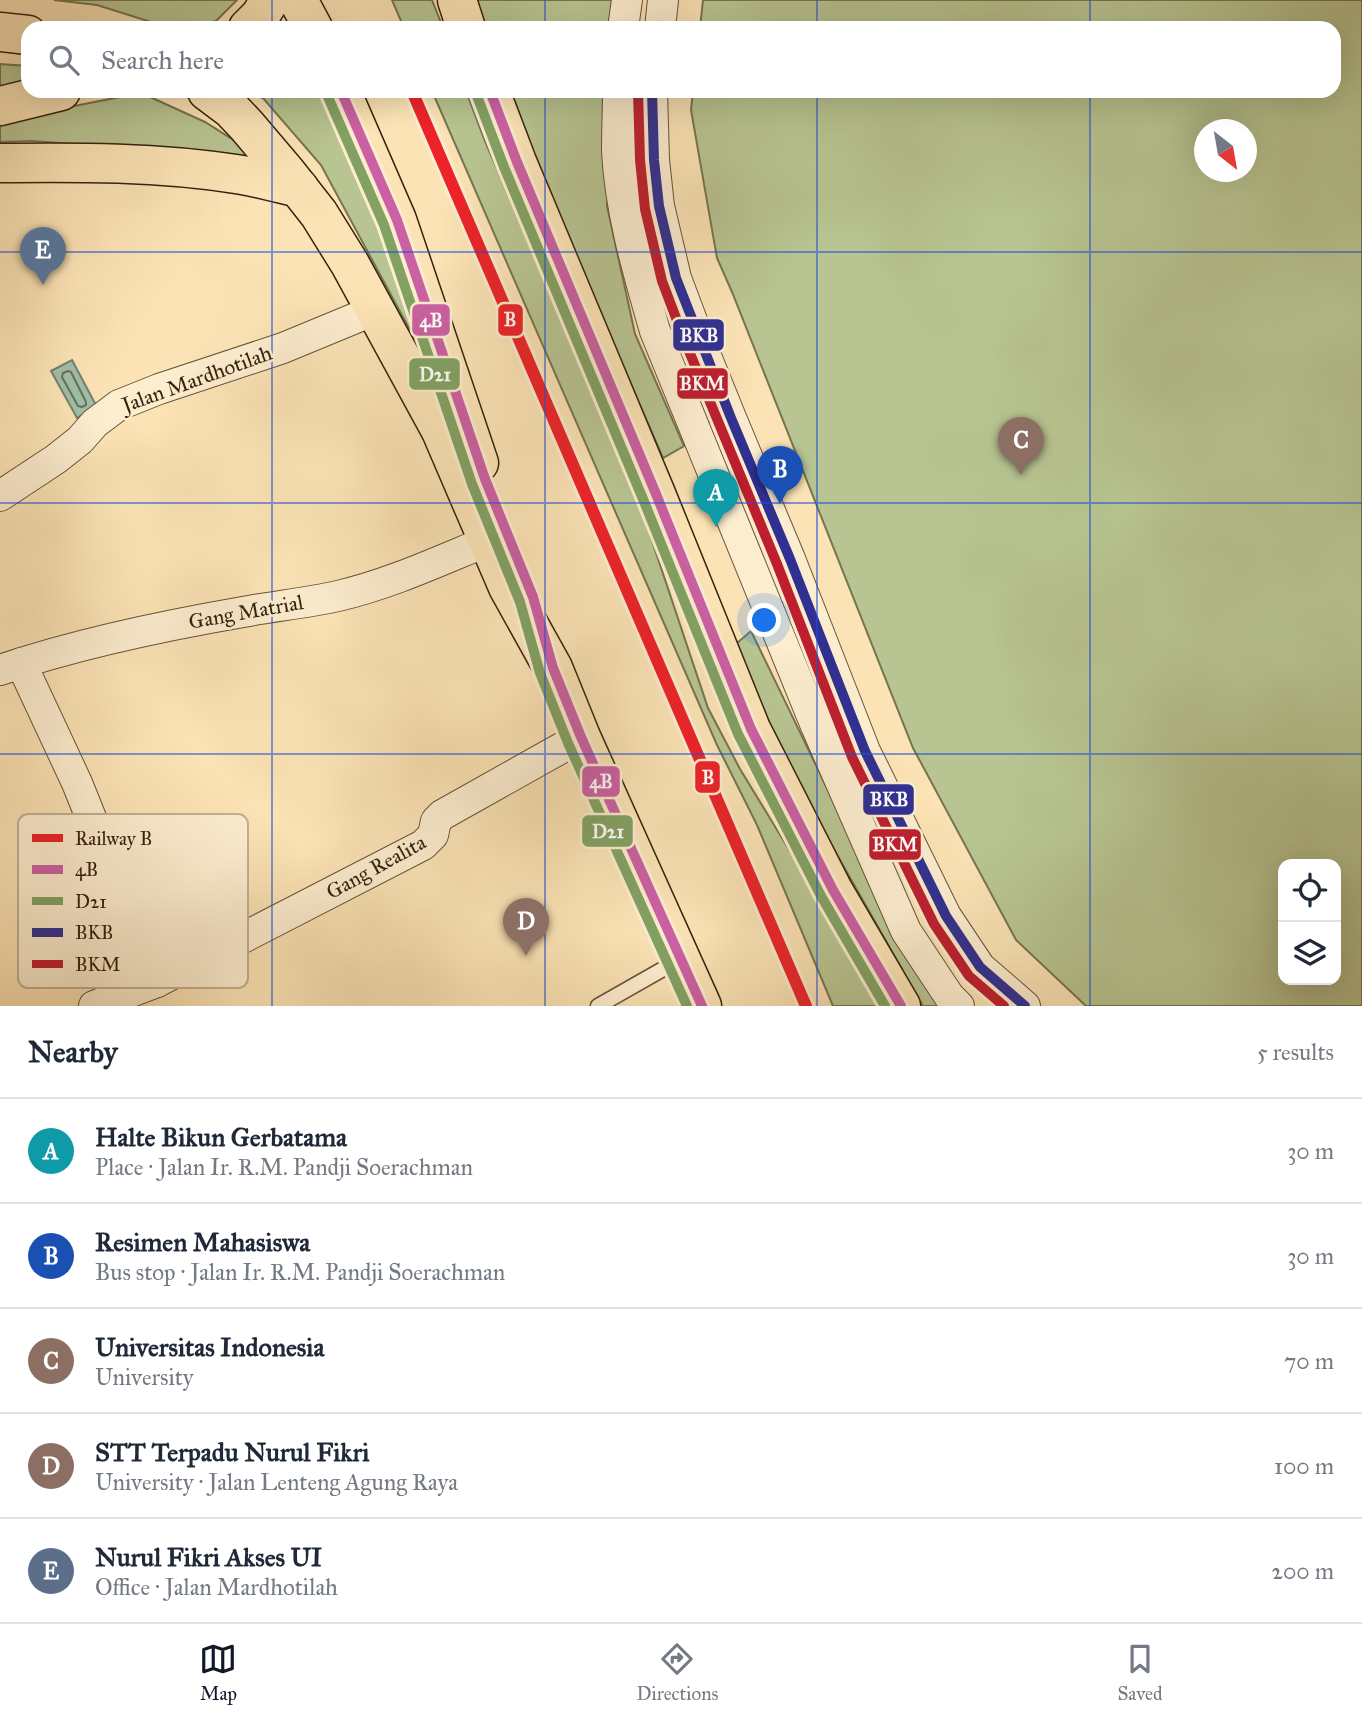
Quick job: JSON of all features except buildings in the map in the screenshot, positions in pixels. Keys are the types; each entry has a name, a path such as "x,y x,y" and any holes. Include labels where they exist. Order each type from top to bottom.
{"main road":[{"path":"255,21 270,0"},
{"path":"298,0 309,21"},
{"path":"457,0 464,21"},
{"path":"0,32 21,35"},
{"path":"0,106 33,98"},
{"path":"216,98 231,109 299,188 351,264 441,432 508,587 553,668"},
{"path":"344,98 397,220 485,479 533,597 553,668 581,737 702,1006"},
{"path":"493,98 751,729 833,890 901,1006"},
{"path":"0,163 94,162 153,165 237,174 299,188"}],"street":[{"path":"624,21 626,0"},
{"path":"661,21 663,0"},
{"path":"618,98 617,152 625,210 655,331 816,726 906,931 949,996 960,1006"},
{"path":"652,98 654,160 659,206 676,278 865,751 946,916 980,967 1025,1006"},
{"name":"Jalan Mardhotilah","path":"0,496 56,459 119,405 159,388 283,348 375,310"},
{"path":"739,538 774,520"},
{"name":"Gang Matrial","path":"11,666 97,642 153,630 244,611 338,596 399,577 488,541"},
{"path":"11,666 77,783 89,814"},
{"name":"Gang Realita","path":"248,935 423,845 433,835 436,821 442,814 581,737"},
{"name":"Gang Realita","path":"94,1006 141,988"}],"lane":[{"path":"598,1006 681,958"}],"shaded area":[{"path":"54,0 237,0 216,21 148,21 97,5"},
{"path":"392,0 432,0 440,21 401,21"},
{"path":"462,0 622,0 619,21 470,21"},
{"path":"703,0 1362,0 1362,1006 1086,1006 1016,940 913,748 717,258 691,110 692,98 1341,98 1341,21 701,21"},
{"path":"0,64 21,66 21,85 0,90"},
{"path":"115,98 152,98 205,122 262,158 32,141 0,142 0,124"},
{"path":"263,98 324,98 344,136 453,410 321,165"},
{"path":"435,98 469,98 635,490 708,708 740,769 816,894 890,1006 833,1006 757,825 717,745"},
{"path":"500,98 614,98 607,206 635,334 684,446 663,458 570,245"},
{"path":"628,98 644,98 718,419 707,423 667,328 634,205"},
{"path":"751,631 886,910 945,1006 923,1006 778,751 737,643"}],"water":[{"path":"72,360 97,407 77,418 51,371"}],"rail line":[{"name":"B","path":"415,98 806,1006"}],"transit line":[{"name":"D21","path":"328,98 384,225 472,484 520,602 540,673 568,743 687,1006"},
{"name":"4B","path":"344,98 397,220 485,479 533,597 553,668 581,737 702,1006"},
{"name":"D21","path":"478,98 738,734 821,896 885,1006"},
{"name":"4B","path":"493,98 751,729 833,890 901,1006"},
{"name":"BKM","path":"638,98 645,209 662,281 852,757 934,924 969,976 1004,1006"},
{"name":"BKB","path":"652,98 654,160 659,206 676,278 865,751 946,916 980,967 1025,1006"}],"place":[{"name":"Nurul Fikri Akses UI","path":"43,285"},
{"name":"Universitas Indonesia","path":"1021,475"},
{"name":"Resimen Mahasiswa","path":"780,504"},
{"name":"Halte Bikun Gerbatama","path":"716,527"},
{"name":"STT Terpadu Nurul Fikri","path":"526,956"}]}
